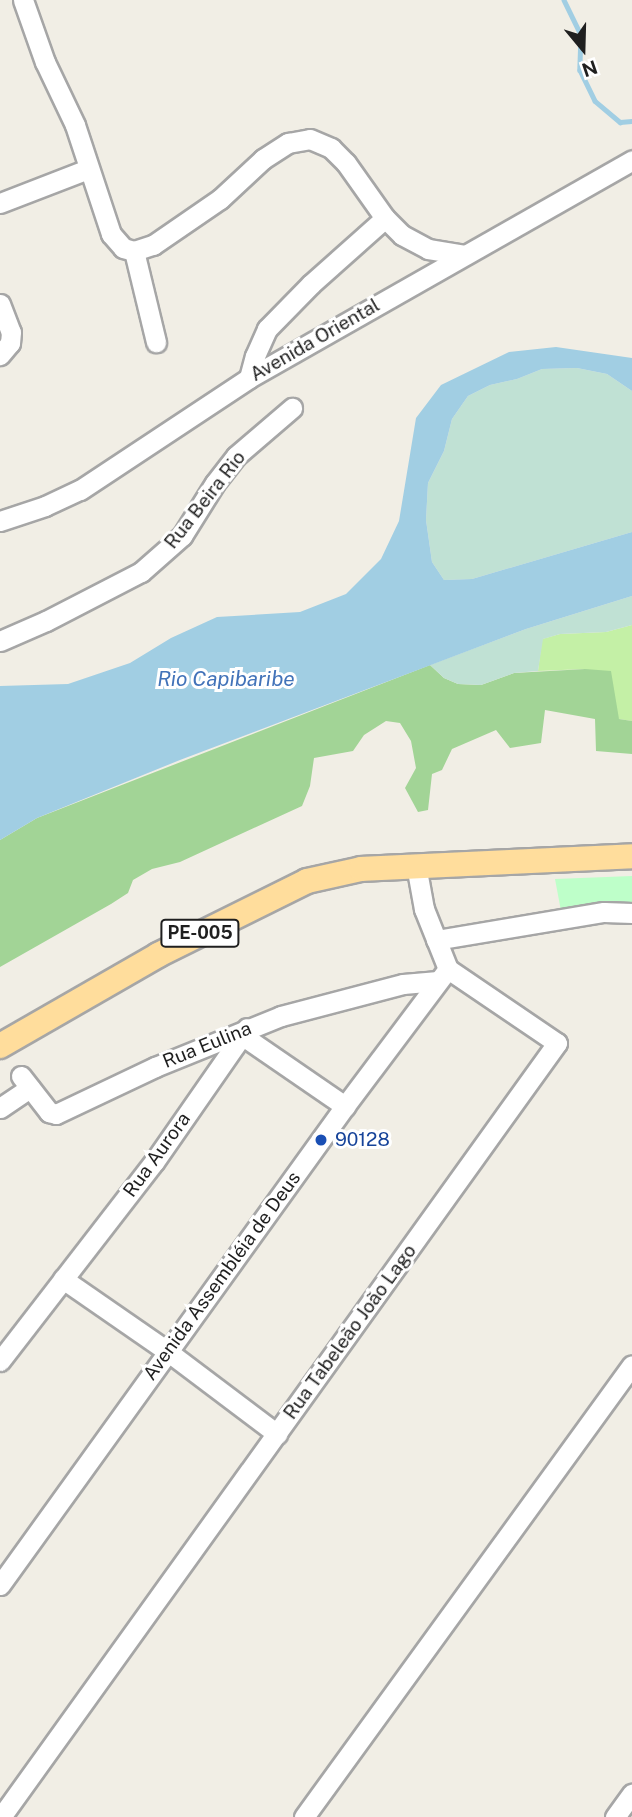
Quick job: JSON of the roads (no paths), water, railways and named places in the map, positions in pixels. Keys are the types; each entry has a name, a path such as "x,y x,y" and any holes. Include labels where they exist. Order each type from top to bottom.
{"main road":[{"name":"PE-005","path":"0,1046 158,955 307,881 343,871 416,865 632,856"}],"street":[{"path":"23,0 46,62 75,125 111,234 123,248 145,250 220,200 262,159 298,140 310,139 331,148 361,182 385,218 415,244 445,253 465,255"},
{"name":"Avenida Oriental","path":"0,521 45,506 80,490 249,378 632,160"},
{"path":"0,203 88,169"},
{"path":"249,378 267,329 311,284 385,218"},
{"path":"134,251 156,342"},
{"path":"0,304 11,332 10,343 0,355"},
{"name":"Rua Beira Rio","path":"0,640 46,621 141,572 182,536 215,483 236,456 292,408"},
{"path":"416,865 422,903 436,940 443,975"},
{"path":"436,940 604,912 632,913"},
{"name":"Rua Eulina","path":"0,1108 26,1082 49,1112 56,1114 155,1067 281,1016 443,975"},
{"name":"Avenida Assembléia de Deus","path":"0,1585 167,1351 443,975"},
{"name":"Rua Tabeleão João Lago","path":"1,1816 557,1043 443,975"},
{"path":"245,1032 345,1106"},
{"name":"Rua Aurora","path":"0,1361 153,1162 245,1032"},
{"path":"64,1279 167,1351 277,1434"},
{"path":"304,1817 632,1365"},
{"path":"615,1817 632,1794"}],"water":[{"name":"Rio Capibaribe","path":"556,347 632,358 632,391 607,374 577,368 542,369 517,379 490,385 468,396 452,419 444,451 428,483 426,520 432,562 444,580 472,579 632,532 632,596 526,629 180,760 37,818 0,840 0,686 68,684 130,663 171,638 217,617 300,612 346,594 381,559 399,521 416,418 441,385 509,352"}],"waterway":[{"path":"564,0 581,35 580,70 595,101 620,122 632,121"}],"place":[{"name":"90128","path":"321,1140"}]}
